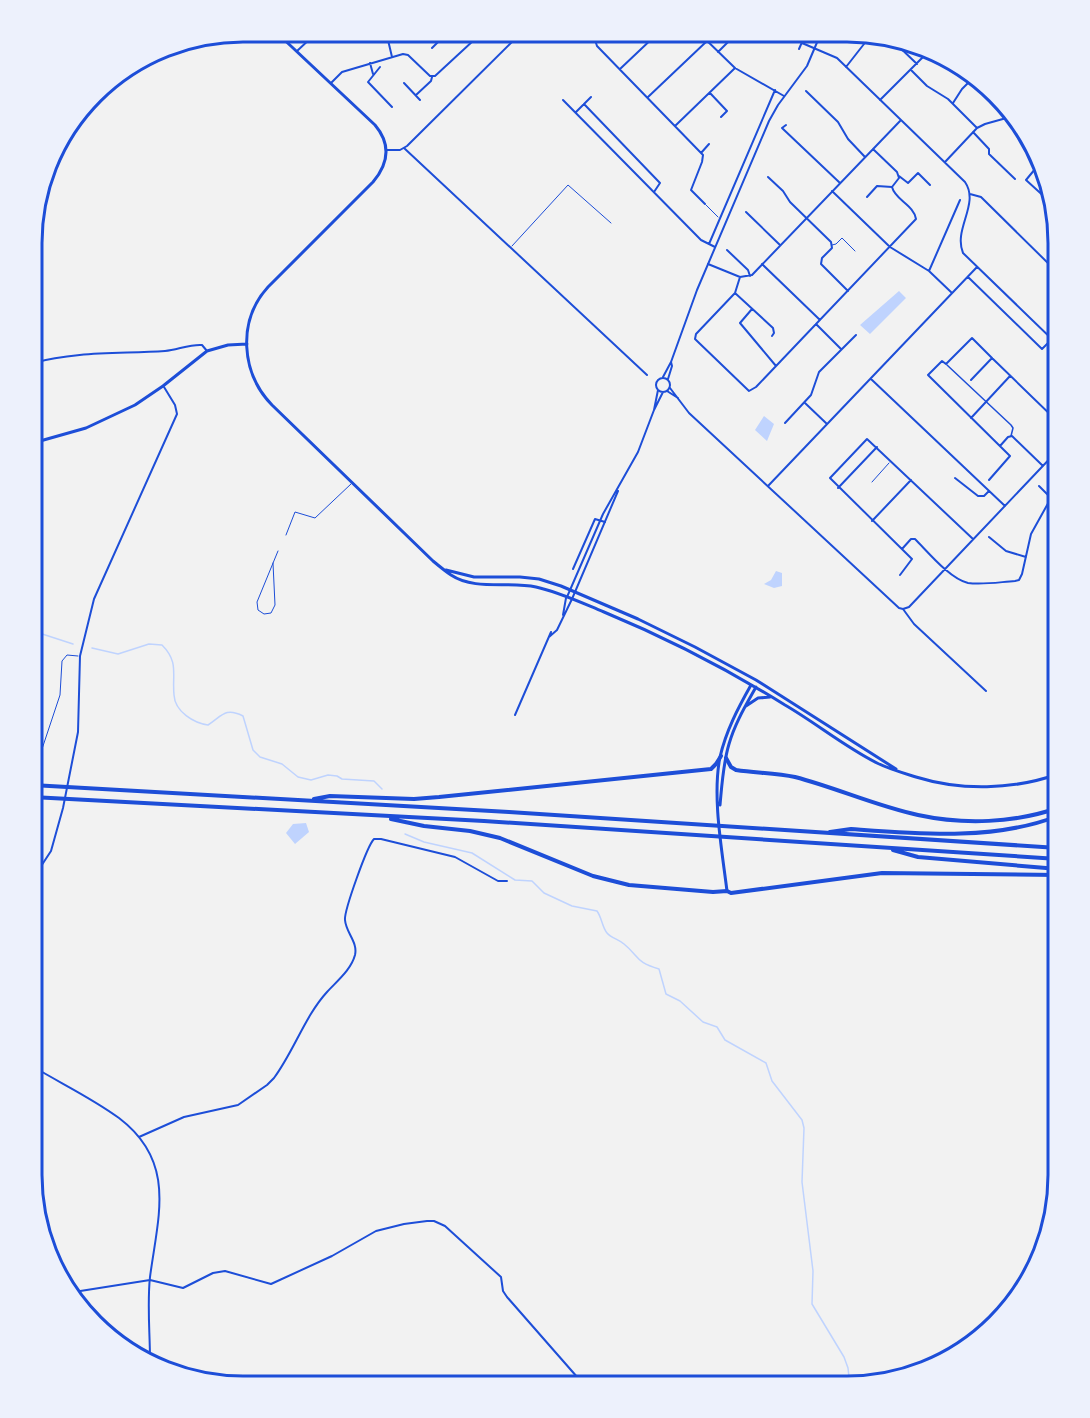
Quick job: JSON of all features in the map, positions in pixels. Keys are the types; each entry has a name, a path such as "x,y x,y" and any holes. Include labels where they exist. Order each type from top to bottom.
{"highway":[{"path":"308,800 330,796 414,799 651,776 711,769 723,757 731,767 738,771 792,777 888,807 938,818 987,821 1048,811"},
{"path":"42,786 308,800 1048,847"},
{"path":"42,798 484,821 1048,858"},
{"path":"377,816 501,838 593,876 629,885 740,893 818,880 882,873 1048,875"},
{"path":"819,833 851,830 986,832 1026,826 1048,819"},
{"path":"884,848 918,857 1048,868"}],"main road":[{"path":"287,42 380,130 387,150 385,163 373,182 260,297 249,321 247,354 262,395 352,483 450,575 472,583 528,586 572,599 683,648 751,684 875,762 936,782 982,787 1016,784 1048,776"},
{"path":"42,441 96,424 135,405 207,351 228,345 247,344"},
{"path":"444,569 474,577 539,579 576,592 665,632 756,680 898,770"},
{"path":"727,891 717,784 729,727 751,684 756,680"},
{"path":"723,757 756,687 756,680"},
{"path":"745,707 761,697 775,699"}],"street":[{"path":"297,51 307,42"},
{"path":"388,42 392,57"},
{"path":"432,48 438,42"},
{"path":"416,95 431,81 432,77 438,75 472,42"},
{"path":"387,150 404,148 512,42"},
{"path":"596,42 701,153 703,157 691,190 705,204"},
{"path":"620,69 648,42"},
{"path":"648,98 706,42"},
{"path":"708,42 735,68 784,96"},
{"path":"718,52 729,42"},
{"path":"654,410 658,390 657,382 663,377 671,362 708,264 769,121 784,96 802,74 817,42"},
{"path":"799,49 802,43 837,58 965,182 970,194 960,243 963,253 1048,335"},
{"path":"846,67 863,43"},
{"path":"903,50 917,64"},
{"path":"331,83 342,72 406,54 432,77"},
{"path":"880,100 923,57"},
{"path":"370,63 373,74"},
{"path":"380,67 368,80 369,84 392,107"},
{"path":"675,126 735,68"},
{"path":"911,70 927,86 953,103 977,128"},
{"path":"404,83 420,100"},
{"path":"953,103 967,83"},
{"path":"708,244 775,90"},
{"path":"806,91 838,122 848,139 865,157"},
{"path":"710,93 727,111 721,117"},
{"path":"576,112 591,97"},
{"path":"563,100 701,240 715,247"},
{"path":"584,104 660,183 654,192"},
{"path":"945,162 977,128 1004,119"},
{"path":"708,264 740,277 750,276 901,120"},
{"path":"786,125 782,128 840,183"},
{"path":"782,136 786,132"},
{"path":"973,132 989,149 989,154 1015,179"},
{"path":"701,153 710,144"},
{"path":"404,148 647,375"},
{"path":"873,148 898,176 908,183 918,173 930,184"},
{"path":"1034,170 1026,180 1042,194"},
{"path":"740,277 735,293 696,334 694,339 749,390 756,387 914,221 916,216 893,193 892,187 898,176"},
{"path":"768,177 832,245 822,258 821,264 848,291"},
{"path":"867,197 877,186 892,187"},
{"path":"832,191 890,247 929,271 952,293"},
{"path":"970,194 981,197 1048,262"},
{"path":"929,271 960,200"},
{"path":"746,214 780,245"},
{"path":"727,250 750,276"},
{"path":"1034,256 1038,252"},
{"path":"762,264 820,320"},
{"path":"767,486 977,267"},
{"path":"968,277 1042,349 1048,343"},
{"path":"735,293 773,328 772,336"},
{"path":"752,309 740,323 776,366"},
{"path":"816,324 842,349"},
{"path":"785,423 811,395 819,372 856,334"},
{"path":"946,364 972,338 1048,412"},
{"path":"42,361 72,356 176,350 196,344 202,345 207,351"},
{"path":"971,380 992,358"},
{"path":"989,480 1010,456 928,375 942,361 1012,427 1011,436 1000,446"},
{"path":"671,362 668,379 670,388 675,392 684,408 899,608 903,609 914,624 986,692"},
{"path":"971,418 1010,376"},
{"path":"663,377 668,379"},
{"path":"871,379 1005,506"},
{"path":"42,865 51,851 71,773 79,720 80,656 94,599 176,418 175,405 163,386"},
{"path":"658,390 663,392 670,388"},
{"path":"667,391 678,398"},
{"path":"563,615 567,597 600,521 638,452 663,392"},
{"path":"804,403 827,424"},
{"path":"1011,436 1043,466"},
{"path":"900,575 912,559 830,481 830,476 867,439 892,460 973,539"},
{"path":"838,488 877,447"},
{"path":"903,609 909,607 1048,461"},
{"path":"956,478 978,496 984,496 989,491"},
{"path":"872,521 911,480"},
{"path":"1039,486 1048,495"},
{"path":"547,639 557,630 576,592 619,489"},
{"path":"902,549 911,539 915,539 959,580 969,583 1019,580 1031,534 1048,503"},
{"path":"573,569 595,519 605,522"},
{"path":"989,537 1006,551 1026,557"},
{"path":"583,559 589,561"},
{"path":"515,715 551,632"},
{"path":"139,1137 184,1117 232,1107 245,1101 274,1078 321,999 353,960 355,945 345,922 345,912 364,855 372,840 381,839 455,857 498,881 507,881"},
{"path":"42,1072 118,1117 139,1137 156,1169 160,1192 159,1222 150,1280 150,1353"},
{"path":"79,1291 150,1280 183,1288 225,1271 271,1284 332,1256 376,1231 404,1224 434,1221 450,1231 501,1277 503,1291 507,1297 576,1376"}],"lane":[{"path":"510,247 568,185 611,223"},
{"path":"705,204 720,218"},
{"path":"832,245 842,238 855,251"},
{"path":"872,482 892,460"},
{"path":"286,535 295,512 315,518 352,483"},
{"path":"273,563 275,605 271,613 264,614 258,610 257,602 273,563 278,551"},
{"path":"42,749 60,695 62,660 67,655 80,656"}],"water":[{"path":"899,291 906,298 870,334 860,325"},
{"path":"764,416 774,424 767,441 755,430"},
{"path":"776,571 782,573 782,586 774,588 764,584 771,580"},
{"path":"306,823 309,832 295,844 286,833 293,824"}],"waterway":[{"path":"42,634 73,644"},
{"path":"92,648 118,654 149,644 162,645 173,663 175,701 186,716 208,725 224,714 237,713 243,716 253,750 260,757 282,764 298,777 311,780 328,775 342,779 374,781 382,789"},
{"path":"405,834 424,842 472,853 515,880 532,881 544,893 572,906 597,911 609,935 624,944 642,961 659,969 666,994 680,1001 703,1022 717,1027 725,1040 766,1063 772,1081 802,1120 804,1128 802,1182 813,1271 812,1304 844,1357 849,1376"}]}
